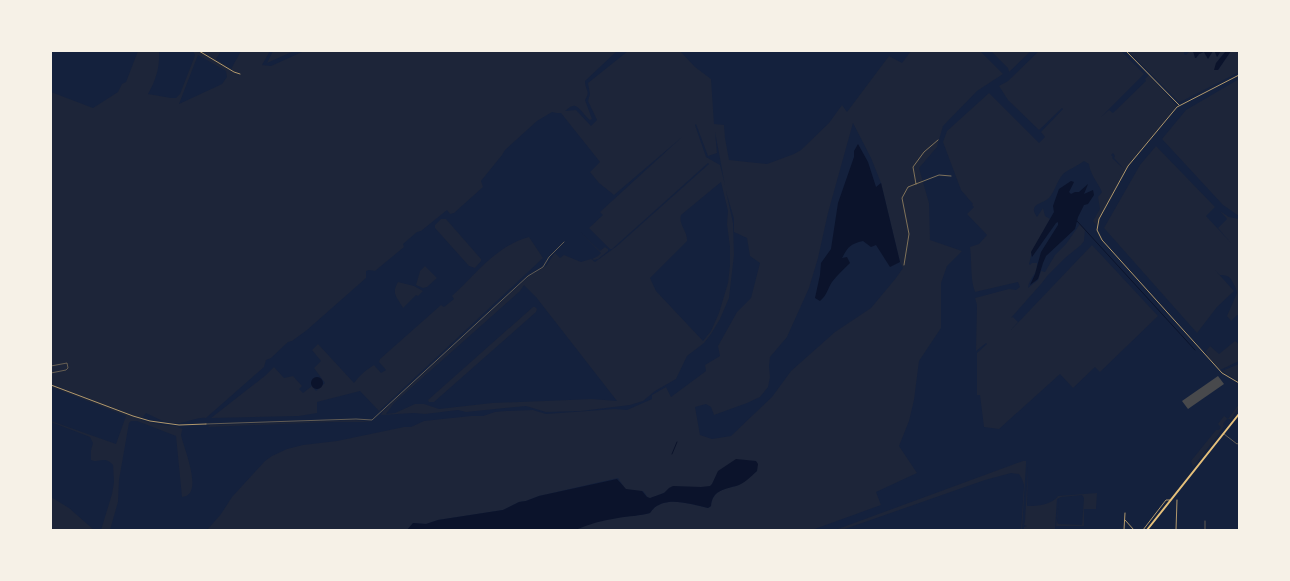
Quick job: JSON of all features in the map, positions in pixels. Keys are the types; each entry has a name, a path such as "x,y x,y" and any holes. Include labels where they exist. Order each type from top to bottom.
{"main road":[{"path":"1147,530 1239,414"}],"street":[{"path":"199,51 240,74"},
{"path":"1126,51 1180,105"},
{"path":"1239,75 1180,105 1128,166 1099,219 1097,230 1104,243 1214,365 1226,377 1239,384"},
{"path":"51,385 150,421 179,425 206,424"},
{"path":"1143,530 1166,500 1170,500"},
{"path":"1176,530 1177,500"},
{"path":"1124,530 1125,514"},
{"path":"1125,520 1134,530"}],"lane":[{"path":"206,424 356,419 372,420 528,276 543,267 549,257 564,242"},
{"path":"51,366 67,363 68,368 66,370 51,373"},
{"path":"1223,433 1237,444 1239,443"},
{"path":"1205,521 1205,530"}],"path":[{"path":"916,184 913,167 924,152 938,140"},
{"path":"904,265 909,234 902,198 908,187 939,175 951,176"}],"shaded area":[{"path":"138,51 159,51 157,73 148,94 176,98 180,94 194,58 195,55 193,51 221,51 216,59 231,69 241,51 270,51 262,65 271,66 304,51 617,51 585,81 588,94 585,100 592,119 590,120 575,106 565,111 576,110 591,126 597,120 588,101 590,94 588,83 628,51 680,51 695,67 711,79 714,124 724,125 729,160 767,164 801,150 829,123 842,105 847,112 889,56 902,63 911,51 980,51 1003,74 977,91 943,126 937,147 919,168 929,203 930,240 962,251 947,266 941,283 941,328 919,361 914,400 909,421 899,446 917,473 876,492 881,505 812,530 574,530 606,519 650,513 655,507 669,502 684,503 708,508 711,506 716,494 739,485 757,471 722,469 709,489 678,487 649,499 643,491 627,492 618,478 539,496 519,502 503,510 438,520 426,524 413,523 407,530 207,530 221,514 232,497 265,461 287,449 303,445 337,441 404,427 411,427 424,421 483,416 495,412 533,410 546,414 615,409 627,410 652,399 652,395 666,387 671,397 706,371 705,365 720,356 718,346 737,312 751,298 760,263 750,256 747,238 734,232 734,219 726,191 733,223 734,255 729,298 720,319 711,334 704,343 687,356 676,379 655,391 643,401 630,405 581,411 546,412 526,406 466,412 458,410 425,414 414,413 381,415 383,411 529,276 546,266 555,253 560,258 564,255 581,262 591,259 595,262 617,246 709,164 708,163 612,249 610,249 589,228 603,215 600,212 682,137 614,195 599,183 590,172 600,162 561,113 552,112 537,121 505,150 481,181 483,187 454,213 450,214 447,210 421,231 417,232 403,244 404,247 375,271 366,271 366,278 307,330 292,341 288,342 271,358 266,360 264,367 206,418 198,418 175,423 155,418 146,413 141,420 162,425 177,426 183,429 181,435 191,470 192,480 192,488 189,494 182,497 176,436 137,421 131,421 129,423 119,480 118,502 110,530 101,530 112,494 114,482 113,465 104,460 91,460 93,443 90,437 51,421 116,444 126,416 51,387 51,92 93,108 118,92 122,84 126,82","holes":["198,55 226,71 227,77 222,84 179,104","853,123 871,158 881,183 900,262 903,268 871,308 835,332 791,371 772,397 731,436 712,439 700,435 695,407 706,404 711,407 714,415 760,397 768,387 770,377 770,357 787,337 809,288 818,258 828,213","696,124 708,156 717,153 715,132 725,185 720,165 706,157 695,125","721,182 728,211 727,224 730,247 728,283 719,313 711,331 703,341 656,291 650,278 687,241 680,218 681,215","524,285 536,297 617,401 592,399 492,403 439,409 424,404 415,404 395,413 386,414 394,403 520,291"]},
{"path":"273,51 294,51 267,63"},
{"path":"991,51 1031,51 1009,72 1008,68"},
{"path":"1039,51 1121,51 1144,74 1101,117 1109,110 1113,113 1146,81 1145,79 1149,75 1177,106 1125,170 1096,225 1093,221 1100,209 1098,197 1102,192 1092,175 1089,164 1084,161 1063,174 1049,198 1035,206 1034,212 1037,217 1043,208 1045,216 1050,219 1032,252 1029,264 1037,263 1037,267 1028,288 1038,280 1041,271 1045,272 1055,255 1066,244 1080,224 1085,230 1084,241 1048,275 1011,318 1013,317 1018,322 1011,330 1092,245 1158,316 1100,372 1095,367 1073,388 1060,374 999,429 984,427 980,395 977,395 977,353 987,344 986,343 976,351 977,305 975,298 1009,289 1016,290 1020,287 1018,282 975,292 973,287 970,247 979,244 987,235 967,214 974,207 972,205 973,204 961,190 943,142 947,131 989,93 1039,143 1045,137 1041,132 1063,109 1062,108 1039,130 1008,100 999,86 1008,81","holes":["1113,153 1115,156 1114,158 1125,170 1112,158 1113,157 1111,155"]},
{"path":"1128,51 1184,51 1184,54 1186,55 1190,51 1193,51 1196,58 1199,54 1204,52 1206,56 1209,56 1213,51 1217,57 1221,51 1226,51 1219,59 1218,70 1231,51 1239,51 1239,72 1179,102"},
{"path":"1193,51 1213,51 1208,59 1204,52 1195,58"},
{"path":"1213,51 1221,51 1217,57"},
{"path":"1226,51 1231,51 1218,70 1214,70 1216,63"},
{"path":"1239,79 1239,216 1223,205 1162,139 1186,110"},
{"path":"858,144 868,162 876,187 881,183 900,262 890,267 876,245 871,247 863,241 855,243 848,249 842,258 847,257 850,263 834,279 826,294 820,301 815,298 821,263 831,249 838,203 854,157 854,151"},
{"path":"1156,146 1215,207 1206,216 1231,243 1218,228 1227,219 1220,211 1229,217 1239,219 1239,316 1237,315 1231,321 1227,316 1237,291 1230,278 1220,275 1215,270 1234,291 1217,307 1197,333 1104,228 1140,165"},
{"path":"1071,181 1074,182 1069,192 1071,194 1079,192 1088,184 1084,194 1093,190 1094,195 1088,204 1084,205 1078,217 1075,229 1046,256 1038,279 1030,285 1035,274 1041,252 1058,225 1058,222 1032,257 1031,252 1054,212 1053,206 1059,189"},
{"path":"441,219 446,219 481,259 475,268 469,266 435,228 435,225"},
{"path":"579,231 600,251 605,247 608,251 598,259 592,259 601,253"},
{"path":"529,237 543,258 379,411 360,391 317,402 317,413 299,416 211,418 274,367 284,378 293,376 302,386 299,389 303,393 312,386 316,391 325,383 314,368 321,361 312,350 318,344 354,383 363,373 374,365 381,373 386,370 379,362 380,359 441,305 444,307 454,299 452,296 496,254 517,241"},
{"path":"425,266 437,278 427,287 423,288 416,285 420,271"},
{"path":"398,282 414,286 423,291 418,296 416,295 403,308 395,293"},
{"path":"533,307 537,309 536,312 434,402 429,402 428,400"},
{"path":"1235,341 1239,344 1239,361 1220,370 1207,355 1206,351 1210,346 1219,354"},
{"path":"1239,364 1239,382 1222,371"},
{"path":"317,377 321,379 323,383 321,387 317,389 313,387 311,383 313,379"},
{"path":"1239,404 1239,407 1231,419 1228,419"},
{"path":"1224,416 1228,419 1223,424 1224,426 1219,434 1193,467 1191,461 1216,430 1219,430 1221,427 1218,424"},
{"path":"355,420 373,422 333,422 208,427 210,425"},
{"path":"736,459 756,461 758,464 757,471 742,484 723,490 716,494 711,506 708,508 685,503 669,502 655,507 650,513 601,521 575,530 407,530 413,523 426,524 438,520 503,510 519,502 539,496 617,479 626,489 642,491 647,497 650,498 664,493 673,486 710,486 718,471"},
{"path":"1026,461 1026,464 1022,530 1024,485 1019,474 1011,473 985,480 842,530 835,530"},
{"path":"1028,467 1027,506 1048,503 1058,496 1097,493 1096,509 1084,509 1084,526 1056,526 1059,499 1058,524 1082,525 1084,498 1082,495 1061,497 1057,499 1055,530 1024,530 1024,527 1027,526 1024,525"},
{"path":"51,497 69,508 94,530 51,530"}],"building":[{"path":"1218,376 1224,384 1188,409 1182,401"}],"waterway":[{"path":"1077,221 1195,350"},
{"path":"672,454 677,442"}]}
